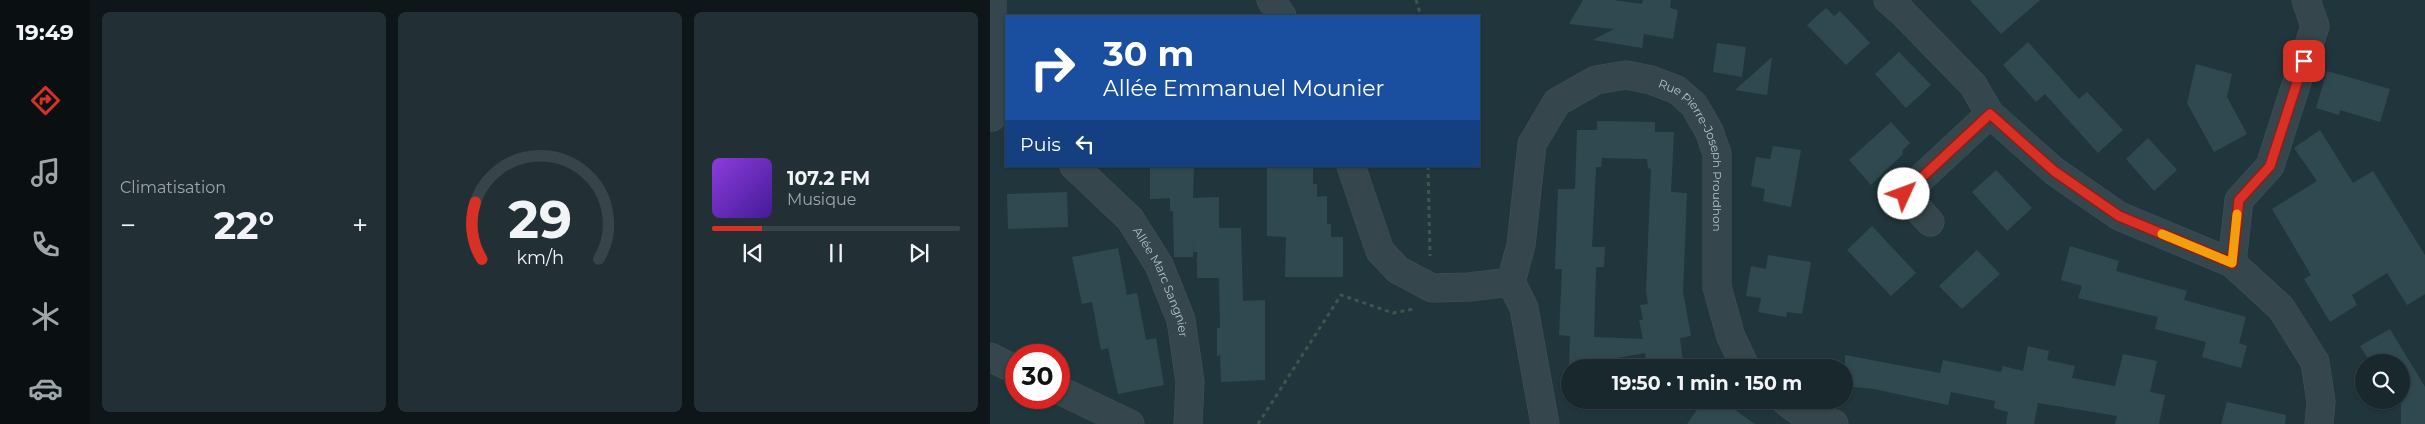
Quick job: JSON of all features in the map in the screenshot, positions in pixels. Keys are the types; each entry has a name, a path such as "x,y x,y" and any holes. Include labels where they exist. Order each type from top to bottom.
{"street":[{"path":"992,0 996,119"},
{"path":"1271,0 1281,15"},
{"path":"1888,0 1973,85 1990,114 2054,171 2119,216 2232,263 2281,308 2315,362 2321,402 2319,424"},
{"path":"2232,263 2239,200 2270,166 2315,26 2306,0"},
{"name":"Rue Pierre-Joseph Proudhon","path":"1511,282 1522,245 1532,144 1557,102 1596,80 1626,75 1651,80 1677,90 1694,105 1709,131 1717,154 1717,286 1731,337 1742,359"},
{"path":"1930,222 1904,194 1990,114"},
{"name":"Allée Marc Sangnier","path":"1075,167 1130,219 1159,265 1181,320 1190,382 1188,424"},
{"path":"1351,167 1380,251 1398,270 1432,288 1469,287 1511,282 1524,308 1545,424"},
{"path":"990,357 1005,364"},
{"path":"1070,395 1130,424"},
{"path":"1796,409 1804,415 1834,424"}],"path":[{"path":"1416,0 1421,15"},
{"path":"1428,167 1430,262"},
{"path":"1258,424 1341,295 1393,313 1420,308"}],"building":[{"path":"1583,0 1613,0 1642,4 1643,0 1671,0 1670,8 1678,10 1673,39 1644,34 1642,48 1593,40 1614,29 1569,24"},
{"path":"1970,0 2040,0 2001,34"},
{"path":"1826,8 1834,16 1840,11 1870,43 1846,65 1807,25"},
{"path":"2028,42 2079,99 2087,92 2123,130 2098,153 2045,94 2036,102 2003,65"},
{"path":"1717,43 1746,47 1742,77 1713,72"},
{"path":"1899,52 1931,85 1906,108 1875,74"},
{"path":"1772,57 1767,95 1735,90"},
{"path":"2196,64 2232,74 2227,97 2247,134 2214,152 2187,103"},
{"path":"2327,71 2390,89 2380,122 2340,110 2339,115 2316,108"},
{"path":"1597,121 1655,122 1655,132 1674,132 1671,192 1687,193 1683,292 1691,336 1680,338 1683,359 1646,359 1645,353 1612,359 1569,359 1570,336 1559,335 1562,269 1555,269 1558,189 1575,189 1577,130 1597,130","holes":["1602,158 1647,159 1648,168 1651,169 1646,291 1648,304 1640,305 1643,320 1639,320 1643,339 1594,337 1596,267 1604,267 1605,247 1592,247 1596,167 1601,167"]},
{"path":"1891,122 1910,143 1902,151 1903,154 1871,185 1849,160"},
{"path":"2320,130 2353,183 2373,171 2425,255 2425,294 2407,305 2387,273 2352,295 2357,305 2330,322 2304,279 2311,275 2272,209 2317,181 2294,148"},
{"path":"2148,138 2177,170 2154,191 2126,159"},
{"path":"1773,146 1801,150 1791,207 1763,201 1765,189 1751,186 1756,157 1770,159"},
{"path":"1150,167 1194,167 1193,198 1219,197 1219,228 1241,228 1243,301 1265,300 1265,380 1221,382 1220,355 1217,356 1217,328 1220,328 1219,278 1197,278 1197,252 1193,252 1193,257 1174,257 1173,211 1170,211 1170,198 1150,199"},
{"path":"1267,167 1313,167 1313,184 1317,184 1317,197 1327,196 1327,224 1331,224 1331,237 1343,237 1343,277 1285,277 1286,237 1267,236"},
{"path":"1996,170 2032,208 2007,231 1972,192"},
{"path":"1067,192 1068,227 1008,229 1007,194"},
{"path":"1872,226 1916,273 1891,296 1847,250"},
{"path":"2070,246 2119,261 2116,271 2187,291 2184,300 2246,317 2239,343 2247,346 2241,368 2202,357 2206,342 2155,329 2158,317 2078,298 2082,286 2061,280"},
{"path":"1118,248 1127,295 1137,293 1146,340 1156,338 1164,385 1118,394 1108,348 1101,350 1092,302 1082,304 1072,257"},
{"path":"1977,250 2000,274 1962,309 1939,286"},
{"path":"1768,255 1811,262 1802,314 1787,312 1786,317 1758,312 1761,298 1746,296 1751,266 1766,269"},
{"path":"2390,329 2405,354 2365,354 2360,346"},
{"path":"2028,346 2049,351 2047,360 2075,366 2072,378 2115,386 2123,354 2157,361 2150,392 2165,395 2159,424 2115,424 2117,416 2038,403 2034,424 2006,424 2008,412 1994,408 1995,401 1951,392 1948,405 1874,389 1853,387 1853,359 1845,359 1845,355 1940,373 1943,360 2001,372 2003,366 2023,371"},
{"path":"2410,362 2425,387 2425,424 2401,424 2401,409 2410,409"},
{"path":"2227,402 2286,415 2285,424 2221,424"},
{"path":"1698,409 1734,409 1755,424 1687,424"}],"slow traffic":[{"path":"2162,234 2232,263 2237,214"}],"route":[{"path":"1904,194 1990,114 2054,171 2119,216 2232,263 2239,200 2270,166 2304,61"}]}
